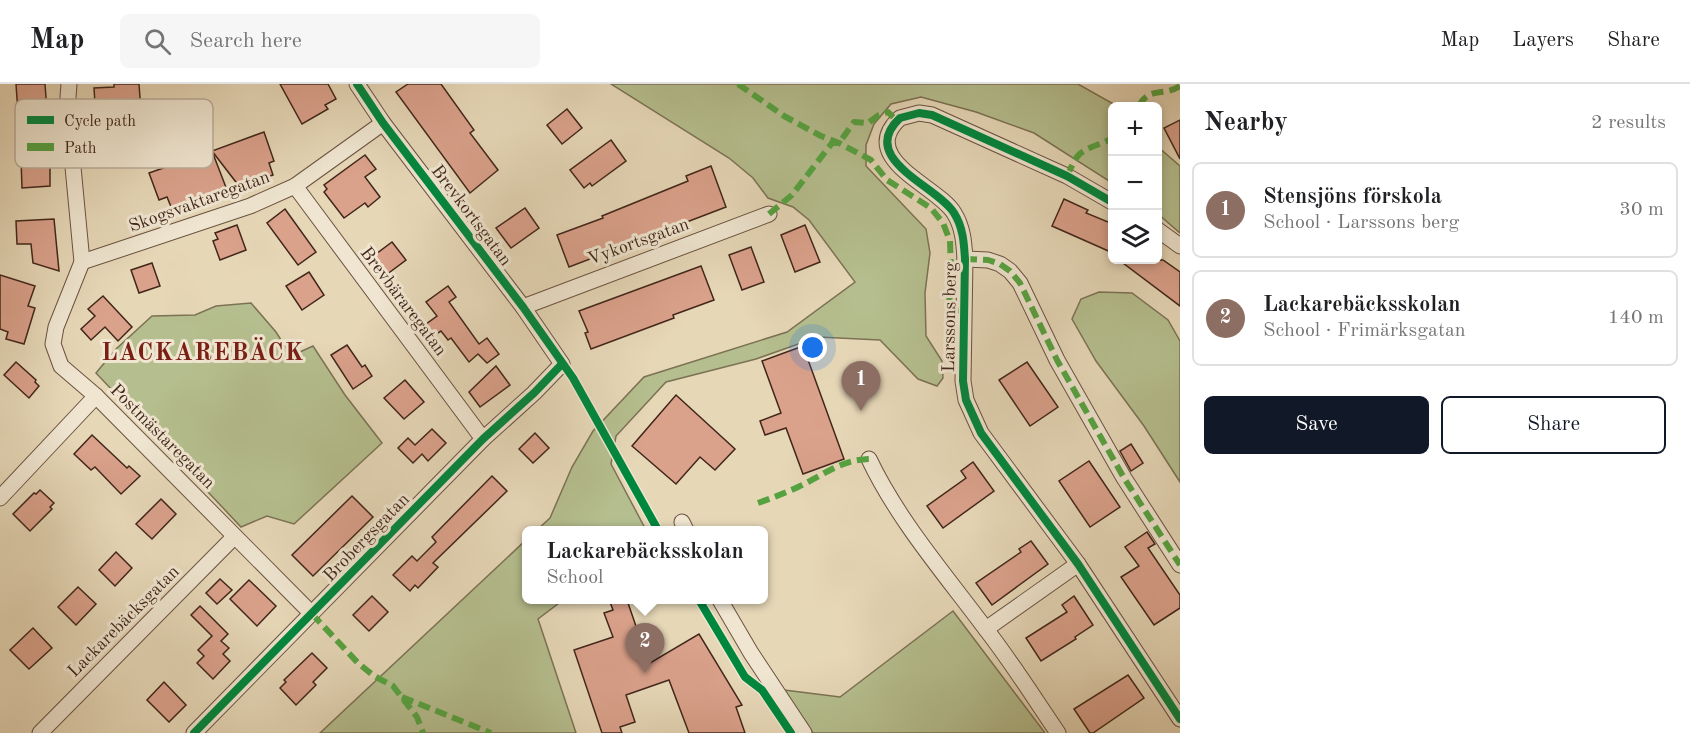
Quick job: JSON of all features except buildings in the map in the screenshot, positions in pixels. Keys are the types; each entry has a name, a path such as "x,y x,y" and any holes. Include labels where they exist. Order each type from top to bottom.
{"street":[{"name":"Postmästaregatan","path":"69,84 70,99"},
{"name":"Brevkortsgatan","path":"357,84 383,123 523,307 562,364"},
{"name":"Larssons berg","path":"1108,199 1067,176 932,115 919,113 900,118 894,124 888,141 892,160 904,172 935,193 953,211 962,233 965,259 963,381 966,400 974,419 992,449 1078,564 1180,719"},
{"name":"Skogsvaktaregatan","path":"82,262 250,206 295,186 383,123"},
{"name":"Postmästaregatan","path":"73,168 82,262 56,327 53,344 61,366 96,396 312,614"},
{"name":"Brevbäraregatan","path":"295,186 483,439"},
{"name":"Vykortsgatan","path":"523,307 769,214"},
{"path":"1162,233 1180,246"},
{"name":"Larssons berg","path":"965,259 988,260 1000,264 1010,271 1020,283 1057,360 1124,478 1180,565"},
{"name":"Brobergsgatan","path":"194,733 483,439 562,364"},
{"path":"0,498 96,396"},
{"path":"869,459 884,490 951,585 986,629 1058,733"},
{"name":"Lackarebäcksgatan","path":"40,733 234,537"},
{"path":"986,629 1078,564"},
{"path":"722,604 751,653 804,733"}],"green space":[{"path":"611,84 1078,84 1110,102 1108,102 1108,180 1034,133 976,112 921,97 891,104 874,124 866,145 866,166 926,229 930,253 925,293 926,336 942,361 943,378 937,386 918,379 880,340 818,337 756,359 666,382 616,436 611,464 644,526 541,526 550,518 572,467 593,431 644,377 787,332 855,282 809,220 793,207 768,198 753,178 729,158"},
{"path":"1162,150 1180,166 1180,233 1162,217"},
{"path":"1099,292 1132,293 1168,320 1180,341 1180,482 1144,426 1096,361 1072,319 1081,299"},
{"path":"251,303 276,332 291,356 313,346 345,395 382,443 294,524 267,516 241,527 96,373 116,349 152,316 195,315 216,306"},
{"path":"522,544 522,604 558,604 538,619 576,733 320,733"},
{"path":"953,611 1045,733 813,733 784,690 840,697"}],"marked path":[{"path":"738,84 784,116 871,160 887,180 931,208 943,223 950,241 949,310 964,311"},
{"path":"1142,102 1147,96 1180,86"},
{"path":"769,214 792,195 832,143 839,143 854,122 868,123 888,112 897,121"},
{"path":"1067,176 1080,154 1108,140"},
{"path":"965,259 988,260 1000,264 1010,271 1020,283 1057,360 1124,478 1180,565"},
{"path":"758,503 798,487 841,465 869,459"},
{"path":"312,614 358,663 374,676 393,686 417,717 423,733"},
{"path":"402,697 491,733"}],"cycle path":[{"path":"357,84 383,123 523,307 573,378 656,526"},
{"path":"1108,200 1067,176 932,115 919,113 900,118 889,133 888,146 894,159 904,171 945,203 954,213 961,229 965,259 963,381 966,400 981,433 1078,564 1180,719"},
{"path":"194,733 483,439 562,364"},
{"path":"701,604 745,677 762,690 791,733"}],"place":[{"name":"Stensjöns förskola","path":"861,411"},
{"name":"Lackarebäcksskolan","path":"645,673"}],"district":[{"name":"LACKAREBÄCK","path":"203,352"}]}
